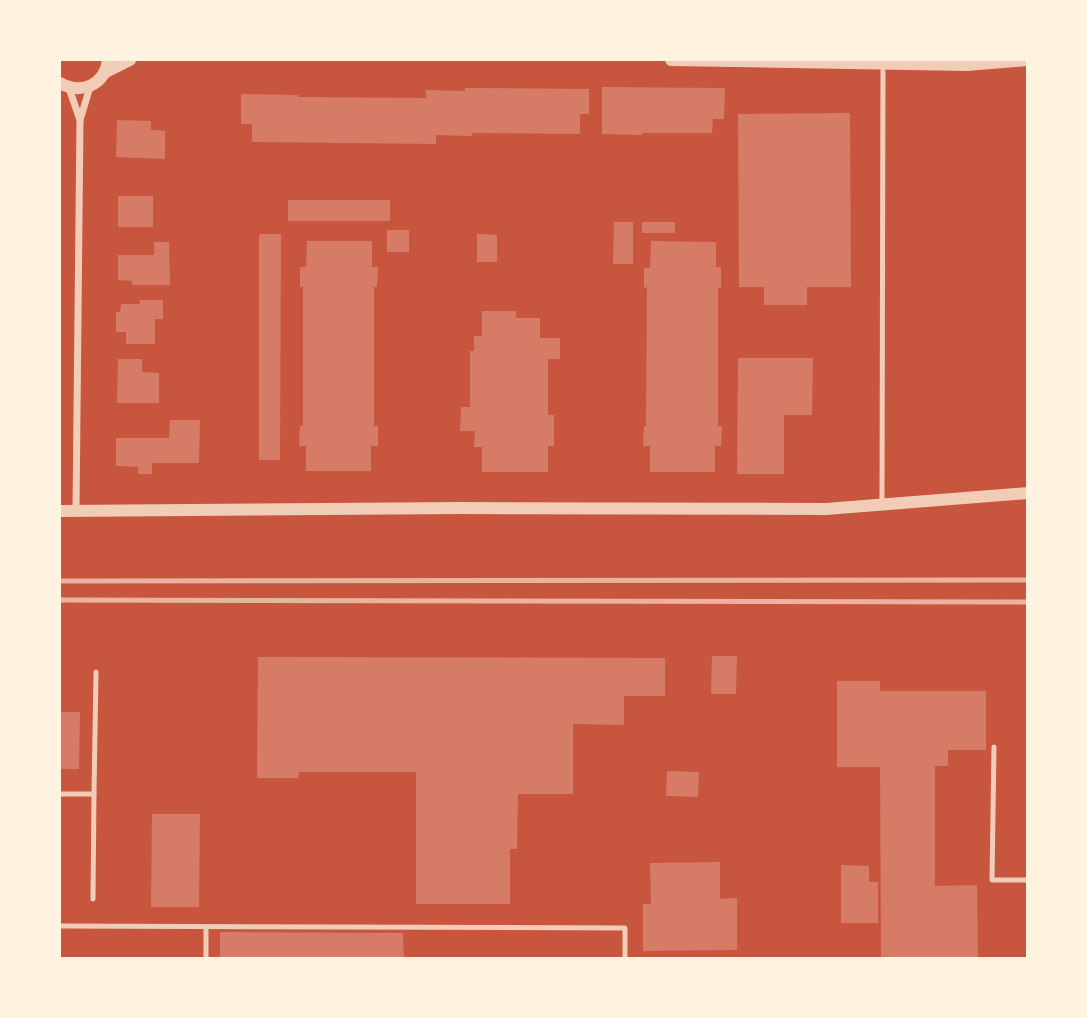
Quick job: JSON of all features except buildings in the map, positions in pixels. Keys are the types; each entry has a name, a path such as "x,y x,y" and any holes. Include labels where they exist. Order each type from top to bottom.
{"street":[{"path":"104,73 108,60"},
{"path":"64,85 84,88 90,86 104,73 130,60"},
{"path":"671,60 967,65 1027,60"},
{"path":"64,85 80,120"},
{"path":"76,511 80,120 90,86"},
{"path":"60,511 825,509 1027,492"}],"lane":[{"path":"882,504 883,63"},
{"path":"93,899 96,672"},
{"path":"994,747 992,880 1027,880"},
{"path":"60,793 94,794"},
{"path":"60,926 625,929 625,958"},
{"path":"206,927 206,958"}],"railway":[{"path":"60,581 1028,580"},
{"path":"60,600 1028,602"}]}
